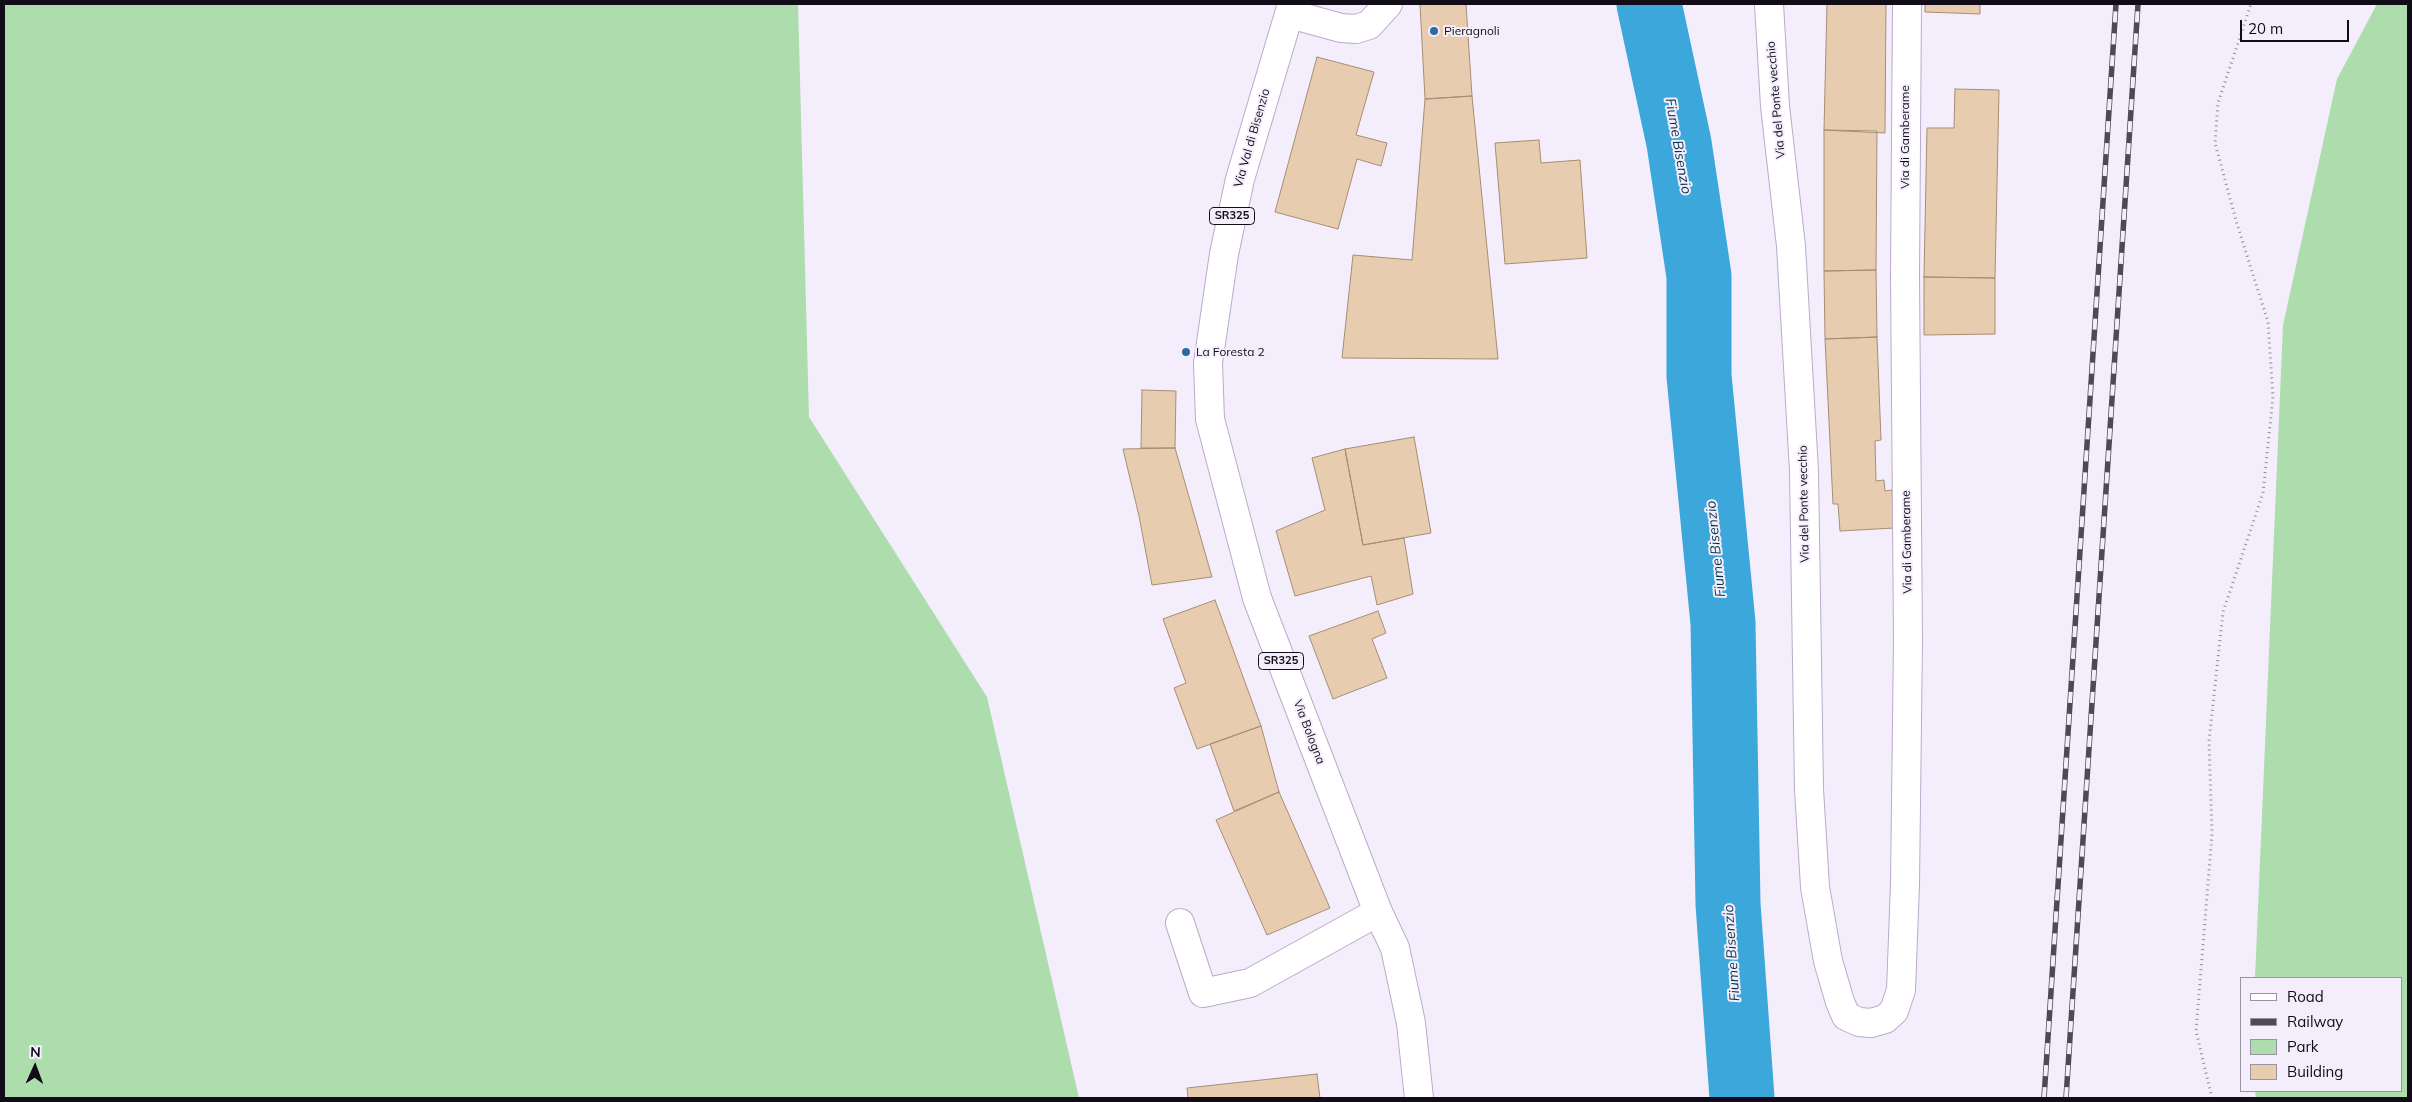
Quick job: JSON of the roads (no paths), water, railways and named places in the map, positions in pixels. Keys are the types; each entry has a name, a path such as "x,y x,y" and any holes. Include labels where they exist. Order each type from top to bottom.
{"street":[{"path":"1291,9 1341,28 1356,29 1369,25 1388,4"},
{"name":"Via del Ponte vecchio","path":"1769,4 1775,106 1791,246 1804,471 1809,789 1815,887 1828,962 1840,1002"},
{"name":"Via di Gamberame","path":"1840,1002 1846,1016 1859,1022 1871,1023 1885,1019 1894,1011 1901,990 1908,641 1905,275 1906,4"},
{"name":"Via Val di Bisenzio","path":"1208,363 1224,254 1240,179 1291,9"},
{"name":"Via Bologna","path":"1208,363 1210,420 1257,598 1378,912 1395,948 1411,1023 1419,1098"},
{"path":"1180,923 1203,993 1250,983 1378,912"}],"waterway":[{"name":"Fiume Bisenzio","path":"1649,4 1679,143 1699,276 1699,376 1723,623 1728,904 1742,1098"}],"railway":[{"path":"2044,1098 2116,4"},
{"path":"2066,1098 2138,4"}],"place":[{"name":"Pieragnoli","path":"1434,31"},
{"name":"La Foresta 2","path":"1186,352"}]}
